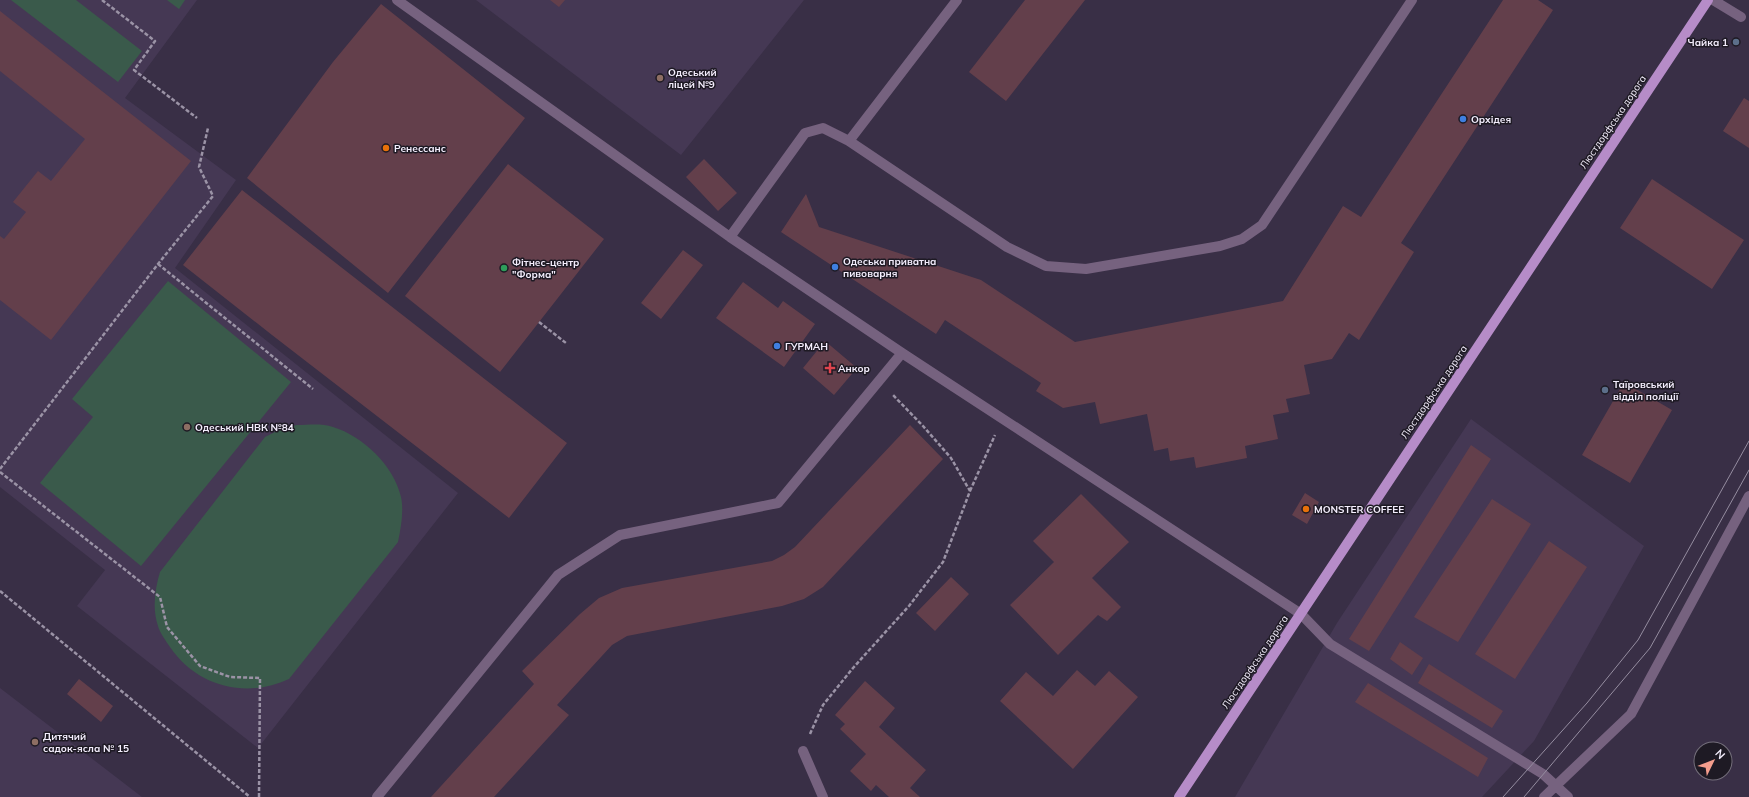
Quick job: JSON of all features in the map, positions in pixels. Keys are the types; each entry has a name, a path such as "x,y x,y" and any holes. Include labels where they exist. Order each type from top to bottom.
{"main road":[{"name":"Люстдорфська дорога","path":"1179,797 1708,0"}],"street":[{"path":"397,0 730,236 902,353 1301,614 1330,644 1531,767 1556,785 1568,797"},
{"path":"849,140 957,0"},
{"path":"730,236 805,132 823,128 849,140 1007,247 1046,266 1086,269 1220,246 1242,239 1262,225 1412,0"},
{"path":"1713,0 1741,18"},
{"path":"377,797 558,575 620,535 778,503 902,353"},
{"path":"1544,797 1631,714 1749,496"},
{"path":"803,751 823,797"}],"path":[{"path":"102,0 155,41 134,70 198,118"},
{"path":"208,128 199,167 213,196 158,264 0,471 160,597 167,627 200,666 230,677 260,678 259,797"},
{"path":"158,264 313,388"},
{"path":"539,322 566,343"},
{"path":"879,381 952,458 970,491"},
{"path":"803,751 823,705 853,668 908,606 943,562 986,452 1003,419"},
{"path":"0,591 250,797"}],"shaded area":[{"name":"Одеський НВК №84","path":"0,0 197,0 125,98 236,180 175,268 458,493 258,748 77,606 105,570 0,487"},
{"name":"Одеський ліцей №9","path":"476,0 804,0 681,155"},
{"path":"1471,419 1644,546 1534,741 1482,797 1235,797 1337,623"},
{"name":"Дитячий садок-ясла № 15","path":"0,688 142,797 0,797"}],"green space":[{"path":"11,0 76,0 142,51 118,82"},
{"path":"167,0 185,0 179,9"},
{"path":"168,281 291,382 141,566 40,483 93,417 72,399"},
{"path":"297,425 324,425 344,431 355,437 376,454 392,474 401,497 402,513 398,542 289,679 273,685 256,688 224,686 208,680 194,672 181,661 159,629 156,619 155,605 160,572 265,437 281,429"}],"building":[{"path":"550,0 565,0 559,7"},
{"path":"1025,0 1085,0 1006,101 969,72"},
{"path":"1503,0 1538,0 1553,10 1401,243 1414,252 1359,340 1349,333 1332,359 1304,365 1310,394 1286,399 1289,412 1273,415 1278,439 1245,446 1247,458 1196,468 1194,457 1170,461 1168,448 1154,451 1147,414 1100,424 1095,402 1063,408 1036,391 1041,383 945,320 936,334 781,232 806,194 819,227 981,280 1075,342 1283,301 1343,206 1361,217"},
{"name":"Ренессанс","path":"381,4 525,118 388,293 247,178 333,62"},
{"path":"0,11 191,161 51,340 0,300 0,236 4,239 26,212 13,202 38,171 51,181 85,139 0,71"},
{"path":"1744,98 1749,101 1749,148 1723,131"},
{"path":"704,159 737,193 718,211 686,177"},
{"name":"Фітнес-центр \"Форма\"","path":"508,164 604,239 500,372 405,296"},
{"path":"1652,179 1744,240 1712,289 1620,228"},
{"path":"242,190 567,443 509,518 183,265"},
{"path":"683,250 703,265 661,319 641,303"},
{"name":"ГУРМАН","path":"743,282 778,308 783,301 815,324 784,367 716,318"},
{"name":"Анкор","path":"825,341 857,368 834,395 803,368"},
{"path":"1624,382 1672,410 1630,483 1582,455"},
{"path":"910,425 943,459 823,587 804,599 782,606 627,636 612,645 557,705 569,715 494,797 431,797 534,684 522,671 580,614 599,598 622,588 772,561 784,555 795,547"},
{"path":"1471,445 1491,459 1369,651 1349,639"},
{"name":"MONSTER COFFEE","path":"1305,493 1319,502 1307,524 1292,515"},
{"path":"1081,494 1129,542 1092,578 1121,607 1107,621 1098,615 1058,655 1010,605 1054,562 1033,541"},
{"path":"1492,499 1531,524 1458,642 1414,617"},
{"path":"1549,541 1587,567 1515,679 1475,654"},
{"path":"951,577 969,594 935,631 916,613"},
{"path":"1400,642 1423,658 1412,675 1390,659"},
{"path":"1429,664 1503,711 1492,728 1418,683"},
{"path":"1077,670 1095,686 1109,671 1138,697 1073,769 1000,701 1026,672 1053,696"},
{"path":"79,679 113,706 101,722 67,694"},
{"path":"865,681 895,708 879,727 926,770 910,788 920,797 889,797 876,785 871,791 850,771 866,754 840,729 845,724 835,715"},
{"path":"1368,683 1488,758 1478,777 1355,702"}],"tram line":[{"path":"1503,797 1587,703 1638,640 1749,441"},
{"path":"1524,797 1650,648 1749,470"}],"place":[{"name":"Чайка 1","path":"1736,42"},
{"name":"Одеський ліцей №9","path":"660,78"},
{"name":"Орхідея","path":"1463,119"},
{"name":"Ренессанс","path":"386,148"},
{"name":"Одеська приватна пивоварня","path":"835,267"},
{"name":"Фітнес-центр \"Форма\"","path":"504,268"},
{"name":"ГУРМАН","path":"777,346"},
{"name":"Анкор","path":"830,368"},
{"name":"Таїровський відділ поліції","path":"1605,390"},
{"name":"Одеський НВК №84","path":"187,427"},
{"name":"MONSTER COFFEE","path":"1306,509"},
{"name":"Дитячий садок-ясла № 15","path":"35,742"}]}
